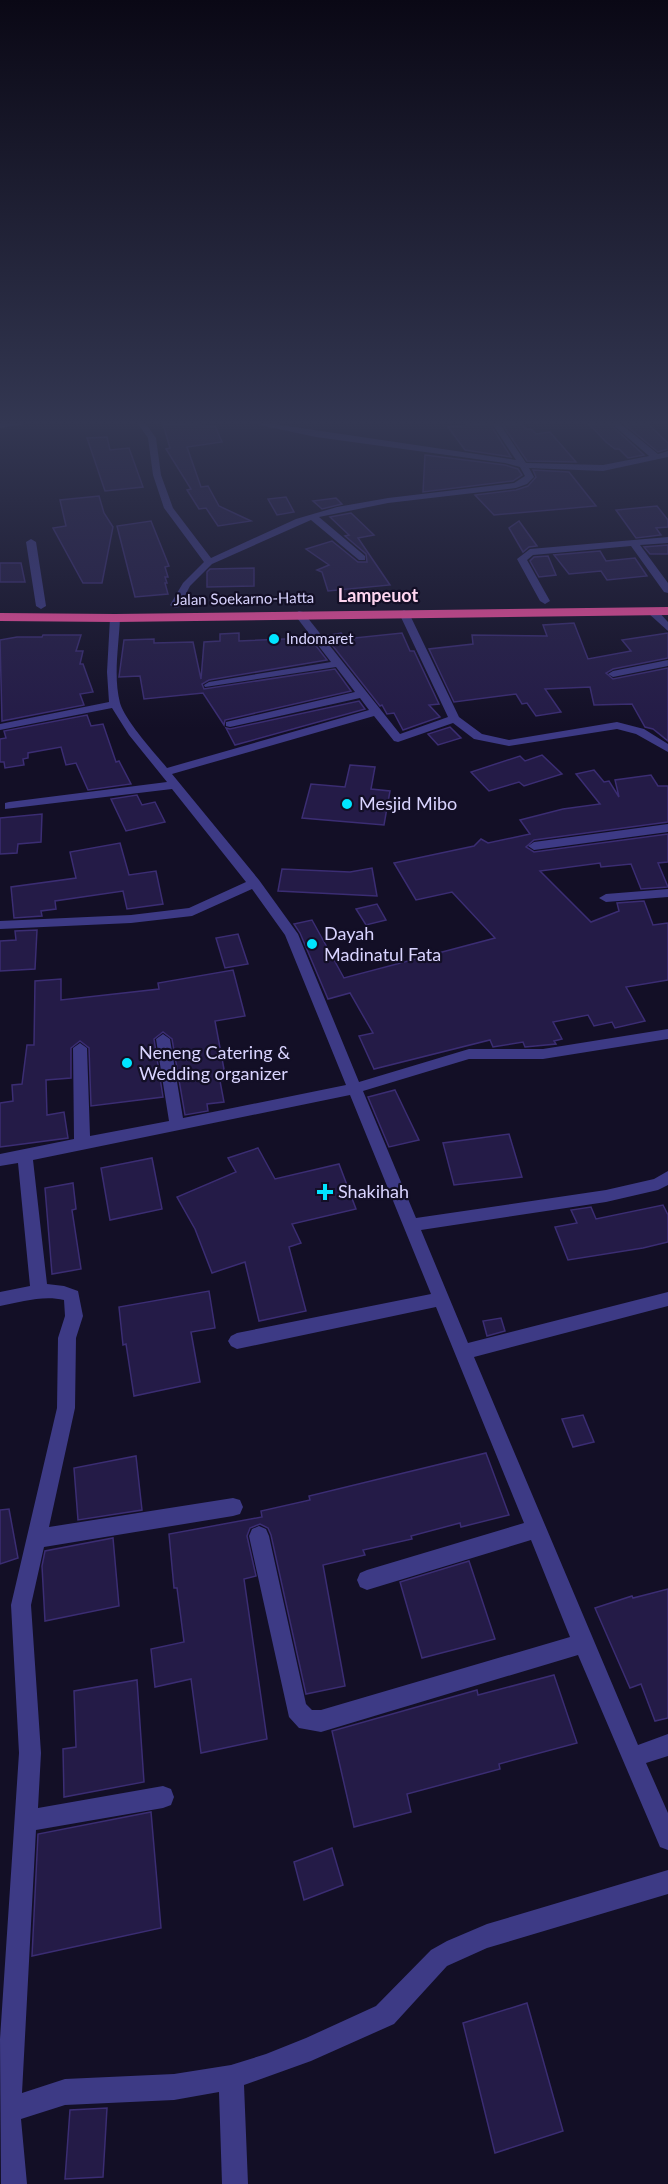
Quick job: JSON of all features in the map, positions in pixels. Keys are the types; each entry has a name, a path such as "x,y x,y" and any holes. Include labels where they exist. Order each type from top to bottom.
{"highway":[{"name":"Jalan Soekarno-Hatta","path":"0,605 668,601"},
{"name":"Jalan Soekarno-Hatta","path":"0,617 115,618 668,611"}],"street":[{"path":"182,526 209,562"},
{"path":"174,605 186,585 209,562 282,526"},
{"path":"324,526 362,558"},
{"path":"545,601 522,559 525,555 538,551 668,540"},
{"path":"31,542 41,606"},
{"path":"634,543 668,590"},
{"path":"652,611 668,628"},
{"path":"404,613 454,719 478,737 509,743 623,724 644,732 668,750"},
{"path":"299,614 336,664 398,739 454,719"},
{"path":"115,618 112,672 115,704 133,733 254,884 291,934 583,1643 668,1839"},
{"path":"613,674 668,663"},
{"path":"209,685 336,664"},
{"path":"230,724 361,694"},
{"path":"0,727 115,704"},
{"path":"9,806 169,778 375,712"},
{"path":"534,846 668,828"},
{"path":"0,926 163,916 192,912 254,884"},
{"path":"606,898 668,893"},
{"path":"0,1160 353,1089 469,1054 543,1054 668,1034"},
{"path":"163,1039 177,1126"},
{"path":"80,1048 82,1145"},
{"path":"25,1156 39,1292"},
{"path":"412,1225 606,1196 658,1184 668,1177"},
{"path":"0,1299 39,1292 67,1293 72,1296 74,1302 74,1316 67,1338 66,1408 21,1605 30,1729 26,1821 4,2111 14,2184"},
{"path":"237,1341 440,1299"},
{"path":"462,1352 668,1299"},
{"path":"38,1538 233,1508"},
{"path":"367,1580 537,1529"},
{"path":"259,1536 297,1708 307,1720 321,1721 583,1643"},
{"path":"634,1757 668,1744"},
{"path":"26,1821 163,1797"},
{"path":"4,2111 65,2092 174,2087 231,2077 311,2049 385,2015 439,1958 455,1949 487,1936 668,1882"},
{"path":"231,2077 235,2184"}],"building":[{"path":"117,526 153,526 169,566 165,567 168,577 165,577 167,583 165,583 168,594 135,597"},
{"path":"339,526 365,526 374,535 358,538 390,585 328,591 322,572 317,570 329,565 306,549 332,541 358,562 367,562 366,554 345,536 349,535"},
{"path":"523,526 537,546 529,547 523,552 509,528"},
{"path":"627,526 668,526 656,528 661,535 636,538"},
{"path":"113,527 102,583 83,583 53,528"},
{"path":"668,545 668,554 650,554 644,547"},
{"path":"600,551 606,561 635,558 647,576 607,580 601,571 569,574 554,555"},
{"path":"548,556 556,575 539,577 530,561 534,557"},
{"path":"0,563 21,563 25,582 0,582"},
{"path":"254,568 254,586 207,587 207,572 210,569"},
{"path":"574,623 588,659 631,651 622,640 668,633 668,658 613,669 606,673 613,679 668,668 668,741 653,729 645,727 632,704 594,705 590,687 545,689 561,712 536,716 527,703 522,704 516,694 454,702 429,649 473,644 472,635 547,636 543,625"},
{"path":"239,633 239,641 310,638 327,660 209,680 202,684 204,689 335,669 351,691 225,720 224,725 203,693 144,699 140,676 119,677 124,640 154,639 154,643 193,642 201,679 204,642 220,641 220,634"},
{"path":"341,633 345,639 402,633 410,651 414,651 439,704 429,705 440,717 403,730 394,713 387,714 325,636"},
{"path":"43,635 81,635 76,651 83,651 80,664 83,664 93,692 80,694 84,705 2,721 0,640 42,637"},
{"path":"359,701 365,709 235,745 226,728 230,729"},
{"path":"87,715 91,726 103,724 116,762 119,761 131,784 88,790 76,763 66,765 61,747 28,753 28,758 23,759 24,765 5,768 4,762 0,762 0,739 6,738 4,731"},
{"path":"450,727 461,738 438,745 428,734"},
{"path":"542,755 562,774 524,786 519,782 489,791 471,772 520,756 525,761"},
{"name":"Mesjid Mibo","path":"350,765 375,767 371,789 390,791 384,825 302,818 311,784 345,787"},
{"path":"594,770 604,782 609,781 619,797 615,780 651,775 658,786 668,786 668,822 534,840 526,847 534,852 668,834 668,862 658,863 668,887 641,889 631,864 601,867 600,863 540,871 591,922 619,911 617,903 644,901 653,925 668,923 668,980 626,987 645,1021 615,1028 612,1022 594,1026 588,1015 553,1022 562,1039 554,1041 556,1044 525,1047 523,1042 493,1047 490,1040 374,1069 359,1036 373,1033 350,993 328,999 294,924 312,920 344,978 495,938 452,892 416,900 394,863 474,846 481,839 488,843 530,834 520,820 563,809 600,804 576,774"},
{"path":"137,795 142,805 155,802 165,822 126,831 111,799"},
{"path":"42,814 41,842 18,844 17,853 0,854 0,818"},
{"path":"120,843 129,875 156,871 163,904 127,909 123,891 55,901 56,909 41,911 42,916 14,918 11,887 76,878 70,852"},
{"path":"372,868 377,896 278,891 282,869 350,872"},
{"path":"377,904 386,920 366,925 356,909"},
{"path":"37,930 35,969 0,971 0,941 16,940 15,931"},
{"path":"238,934 248,964 225,968 216,938"},
{"path":"233,970 245,1016 215,1021 226,1080 220,1081 224,1102 207,1104 208,1111 185,1115 172,1039 163,1032 154,1039 163,1097 91,1106 89,1048 80,1041 71,1048 71,1078 46,1080 47,1115 64,1112 68,1138 0,1147 0,1103 13,1101 12,1085 22,1084 27,1045 34,1045 35,981 61,979 61,1000 159,989 158,983"},
{"path":"395,1090 419,1140 389,1147 368,1097"},
{"path":"509,1134 522,1177 454,1185 443,1143"},
{"path":"258,1148 275,1179 339,1164 356,1209 292,1224 301,1243 289,1247 306,1311 259,1321 245,1262 212,1273 195,1229 177,1197 236,1172 228,1158"},
{"path":"152,1158 162,1209 110,1220 101,1168"},
{"path":"73,1183 76,1209 72,1210 81,1269 52,1274 45,1188"},
{"path":"663,1205 668,1215 668,1242 643,1248 568,1260 555,1227 577,1223 571,1210 591,1207 596,1219"},
{"path":"209,1291 215,1328 191,1332 200,1382 134,1396 126,1344 123,1345 119,1307"},
{"path":"501,1318 505,1331 487,1336 483,1321"},
{"path":"583,1415 594,1442 573,1447 562,1419"},
{"path":"486,1453 509,1515 461,1527 460,1523 411,1536 412,1539 363,1550 365,1555 323,1565 345,1686 306,1694 271,1535 268,1528 260,1524 250,1528 247,1536 256,1576 244,1579 267,1739 201,1753 191,1679 155,1687 151,1649 184,1642 177,1588 174,1588 169,1534 262,1517 261,1511 310,1500 309,1496"},
{"path":"136,1456 142,1510 78,1520 74,1468"},
{"path":"9,1509 18,1558 0,1564 0,1510"},
{"path":"113,1538 119,1606 45,1621 42,1566 45,1551"},
{"path":"469,1561 495,1639 422,1658 400,1582"},
{"path":"668,1589 668,1718 655,1721 641,1684 630,1688 595,1608 632,1596 633,1598"},
{"path":"554,1675 577,1743 499,1764 500,1769 407,1794 411,1812 354,1827 332,1731 477,1690 478,1695"},
{"path":"137,1680 144,1782 64,1797 63,1749 76,1747 74,1691"},
{"path":"151,1812 161,1928 32,1956 38,1834"},
{"path":"332,1848 343,1885 304,1900 294,1862"},
{"path":"527,2003 563,2131 495,2153 463,2023"},
{"path":"107,2108 103,2177 65,2179 70,2110"}],"place":[{"name":"Indomaret","path":"274,639"},
{"name":"Mesjid Mibo","path":"347,804"},
{"name":"Dayah Madinatul Fata","path":"312,944"},
{"name":"Neneng Catering & Wedding organizer","path":"127,1063"},
{"name":"Shakihah","path":"325,1192"}],"district":[{"name":"Lampeuot","path":"378,596"}]}
